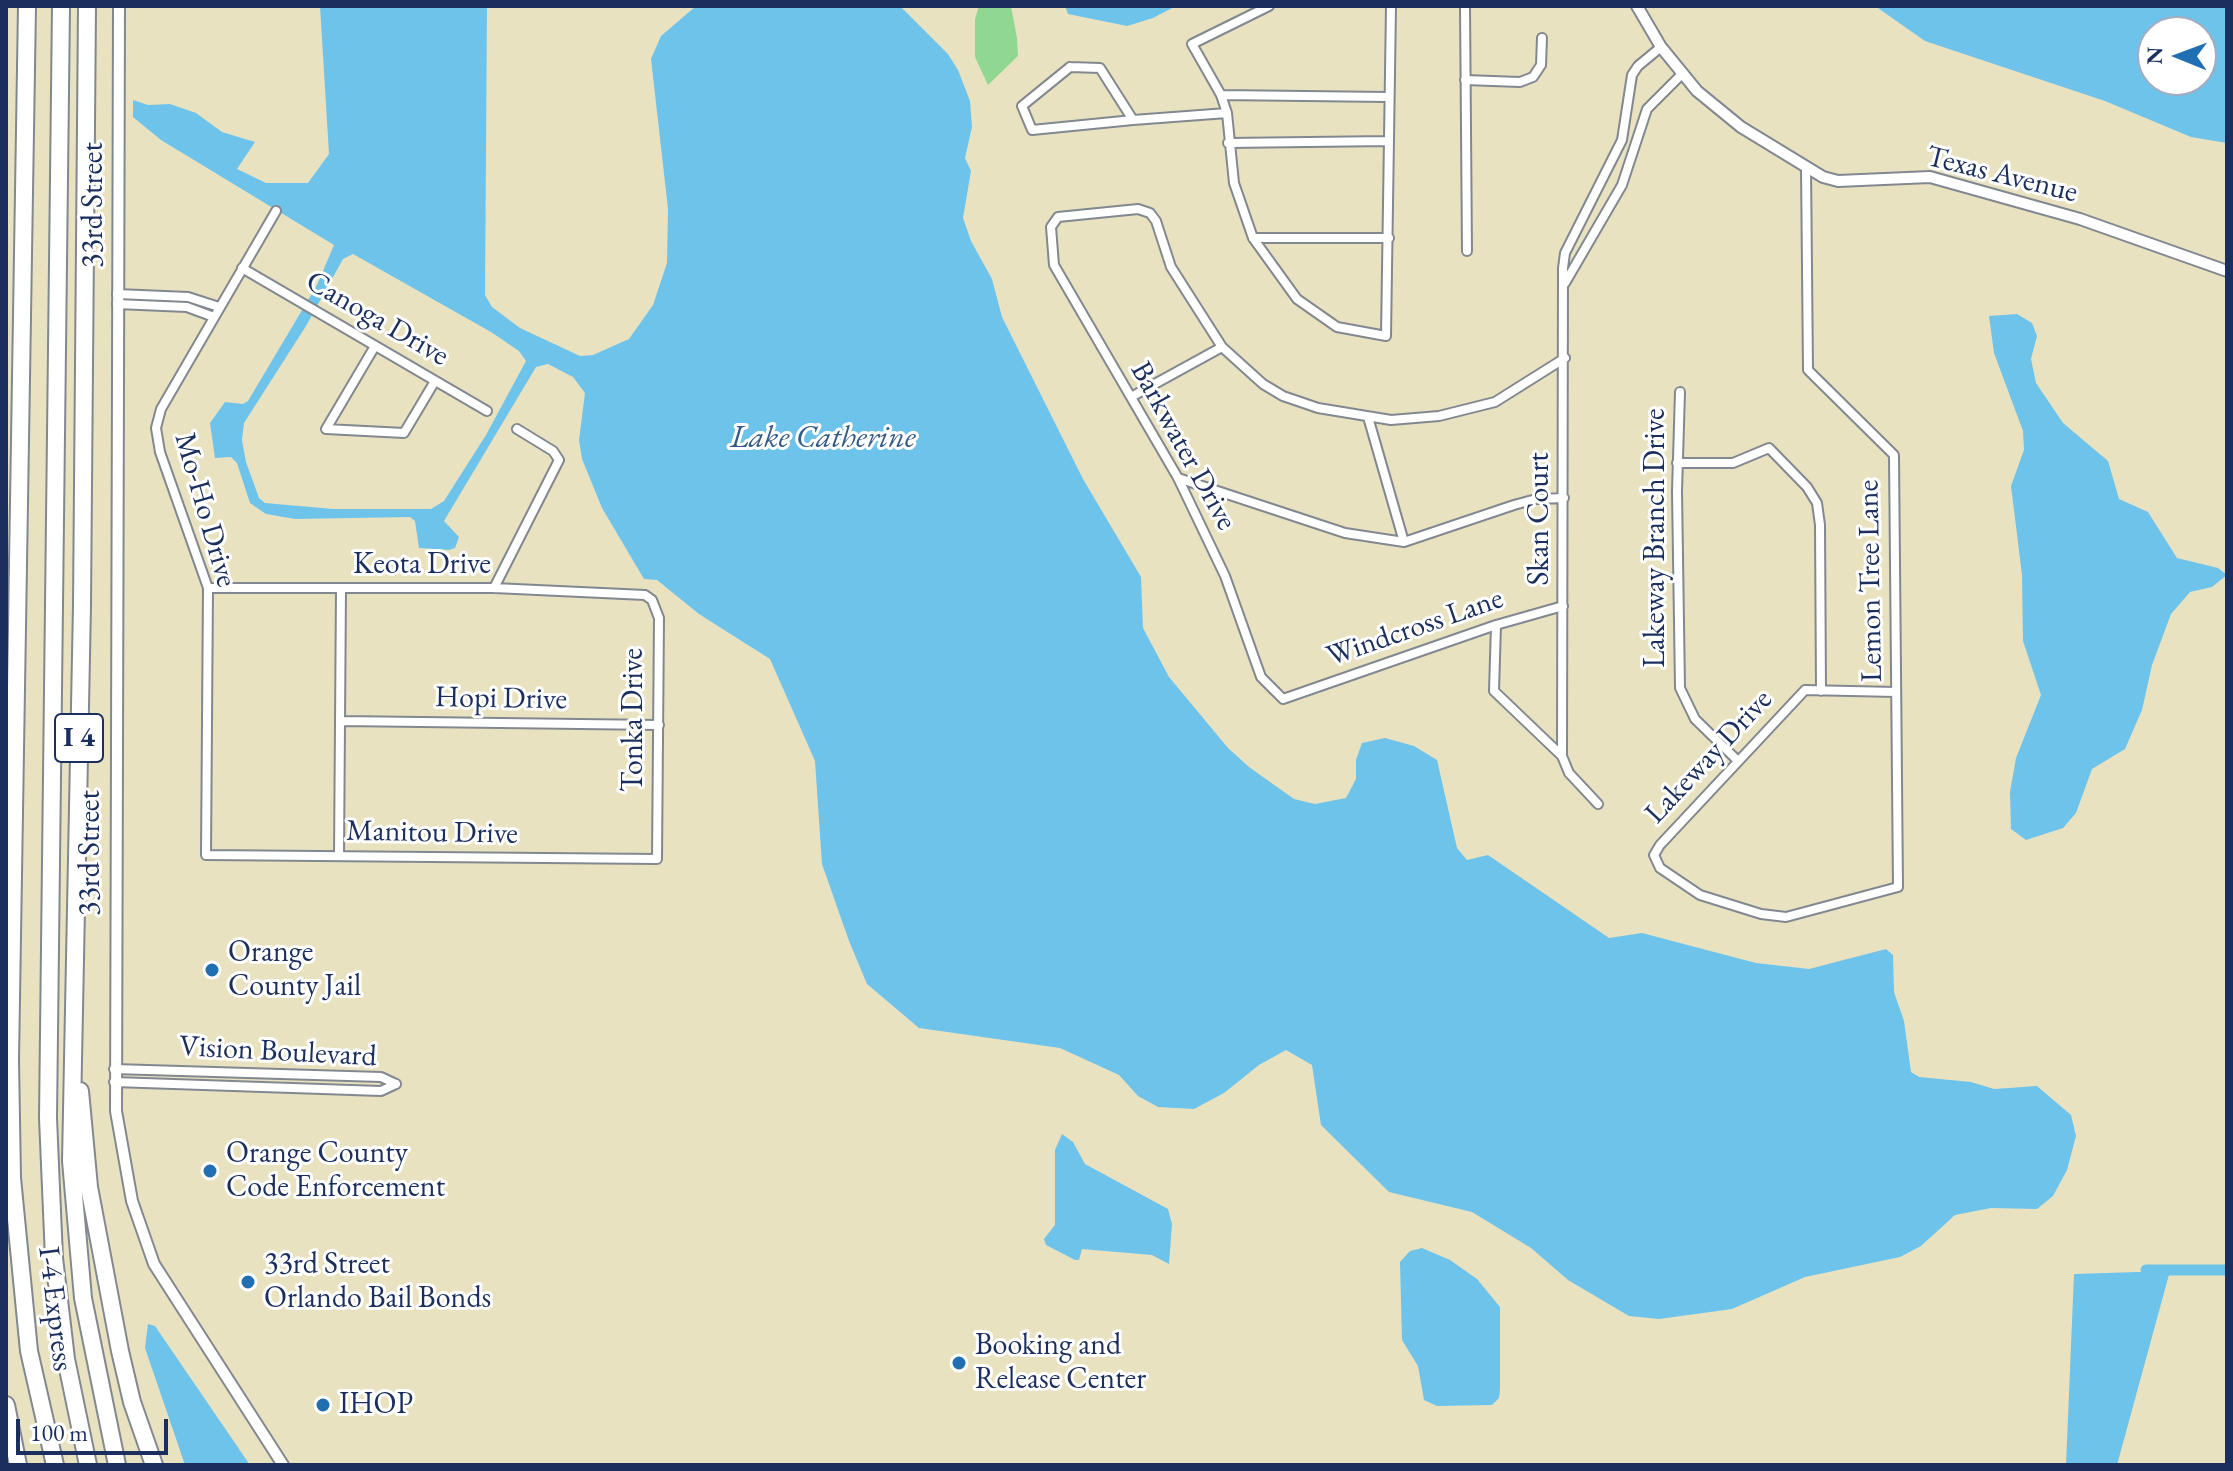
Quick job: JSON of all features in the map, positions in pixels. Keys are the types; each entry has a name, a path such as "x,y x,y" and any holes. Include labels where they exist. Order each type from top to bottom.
{"highway":[{"name":"I-4 Express","path":"27,6 12,1149 29,1351 55,1465"},
{"name":"I-4 Express","path":"61,6 48,1134 54,1258 66,1359 88,1465"},
{"name":"I 4","path":"87,6 81,621 71,1161 78,1255 93,1358 117,1465"},
{"path":"72,984 89,1187 120,1351 132,1402 154,1465"},
{"path":"6,1405 18,1465"}],"street":[{"name":"33rd Street","path":"119,6 114,1082 122,1160 154,1264 283,1465"},
{"path":"1269,6 1192,44 1221,95 1227,113 1234,183 1253,238 1297,299 1337,327 1386,336 1391,6"},
{"path":"1465,6 1467,251"},
{"name":"Texas Avenue","path":"1637,6 1661,47 1682,74 1741,127 1806,167 1838,181 1906,176 1961,185 2080,219 2227,271"},
{"path":"1465,80 1520,82 1533,77 1541,65 1542,38"},
{"name":"Skan Court","path":"1562,756 1565,253 1612,167 1622,140 1632,75 1661,47"},
{"path":"1133,120 1100,68 1070,67 1022,106 1032,130 1227,113"},
{"path":"1565,283 1622,185 1647,109 1682,74"},
{"path":"1221,95 1388,97"},
{"path":"1228,143 1388,141"},
{"name":"Lemon Tree Lane","path":"1654,855 1660,868 1691,890 1761,914 1786,917 1898,887 1894,455 1808,370 1806,167"},
{"name":"Barkwater Drive","path":"1222,347 1171,267 1156,221 1150,213 1138,209 1058,217 1051,227 1054,265 1178,478 1225,576 1261,677 1283,699"},
{"name":"Mo-Ho Drive","path":"206,855 208,588 160,452 156,428 161,409 276,211"},
{"path":"1253,238 1389,238"},
{"name":"Canoga Drive","path":"242,268 487,411"},
{"path":"117,299 188,297 219,307"},
{"path":"117,299 187,307 214,317"},
{"path":"375,346 326,429 404,433 435,381"},
{"path":"1131,397 1222,347 1263,384 1283,396 1318,408 1368,417 1420,419 1495,402 1565,358"},
{"name":"Lakeway Branch Drive","path":"1680,392 1677,463 1680,688 1695,719 1737,760"},
{"path":"1368,417 1404,542"},
{"path":"494,588 559,460 553,451 517,429"},
{"path":"1677,463 1733,463 1769,448 1807,487 1817,503 1820,525 1821,691"},
{"path":"1178,478 1345,533 1404,542 1514,505 1536,499 1564,498"},
{"name":"Keota Drive","path":"208,588 494,588 636,593"},
{"path":"339,856 341,589"},
{"name":"Tonka Drive","path":"636,593 652,600 659,618 657,859"},
{"name":"Windcross Lane","path":"1283,699 1496,625 1563,606"},
{"path":"1496,625 1494,691 1562,756 1569,773 1598,804"},
{"name":"Lakeway Drive","path":"1654,855 1737,760 1805,690 1896,692"},
{"name":"Hopi Drive","path":"342,721 659,725"},
{"name":"Manitou Drive","path":"206,855 657,859"},
{"name":"Vision Boulevard","path":"114,1069 381,1077 396,1084 381,1091 114,1082"}],"green space":[{"path":"979,6 1011,6 1017,38 1018,56 988,85 975,57 975,19"}],"water":[{"name":"Lake Catherine","path":"320,6 487,6 485,295 492,307 520,328 580,356 593,355 629,339 653,305 667,263 668,209 651,59 661,36 696,6 900,6 948,54 970,101 972,127 965,158 971,171 963,218 971,241 992,279 1002,317 1083,479 1141,577 1143,628 1169,677 1228,748 1294,799 1315,804 1346,798 1356,779 1356,760 1362,743 1385,738 1414,746 1437,760 1457,848 1467,860 1488,855 1609,938 1642,933 1756,963 1809,969 1886,949 1893,955 1894,992 1904,1021 1911,1072 1919,1077 1971,1082 1994,1089 2037,1086 2071,1115 2076,1136 2067,1170 2053,1196 2037,1209 1991,1208 1955,1215 1921,1246 1900,1257 1805,1277 1732,1309 1659,1319 1629,1316 1568,1280 1531,1248 1472,1212 1389,1192 1321,1125 1312,1065 1286,1050 1259,1065 1224,1093 1194,1109 1158,1107 1138,1096 1119,1075 1060,1048 919,1028 867,984 849,941 822,864 815,761 770,659 699,614 657,580 644,579 602,508 582,459 579,440 585,393 573,377 548,364 536,367 444,521 459,537 455,548 449,550 419,548 415,521 410,517 295,519 266,514 250,503 237,463 231,457 215,458 210,423 225,402 243,404 248,401 317,285 334,245 161,140 133,117 133,100 148,105 170,104 196,113 222,132 255,142 237,169 266,183 308,183 329,154","holes":["353,254 519,351 526,361 486,435 444,501 431,509 333,509 265,503 259,498 246,462 242,440 244,423 306,326 343,259"]},
{"path":"1065,6 1176,6 1153,18 1127,26 1068,14"},
{"path":"1875,6 2227,6 2227,143 2191,137 2105,101 1925,41"},
{"path":"2017,314 2032,323 2037,336 2031,359 2036,383 2063,423 2108,461 2119,499 2148,512 2177,558 2218,568 2227,575 2212,587 2190,592 2171,614 2152,665 2142,710 2125,749 2092,769 2076,813 2063,828 2026,840 2011,829 2010,792 2016,758 2041,695 2023,641 2022,575 2011,486 2024,450 2023,431 1994,353 1989,316"},
{"path":"1062,1134 1073,1142 1085,1164 1168,1209 1172,1224 1169,1264 1152,1255 1082,1249 1079,1260 1075,1260 1046,1245 1044,1239 1055,1225 1055,1150"},
{"path":"1422,1248 1450,1260 1477,1279 1500,1307 1500,1389 1499,1398 1492,1405 1437,1406 1424,1400 1418,1366 1402,1340 1400,1262 1410,1251"},
{"path":"2170,1271 2117,1465 2066,1465 2074,1274"},
{"path":"148,1324 155,1326 250,1465 185,1465 145,1348"}],"waterway":[{"path":"2146,1270 2227,1270"}],"place":[{"name":"Orange County Jail","path":"212,970"},
{"name":"Orange County Code Enforcement","path":"210,1171"},
{"name":"33rd Street Orlando Bail Bonds","path":"248,1282"},
{"name":"Booking and Release Center","path":"959,1363"},
{"name":"IHOP","path":"323,1405"}]}
